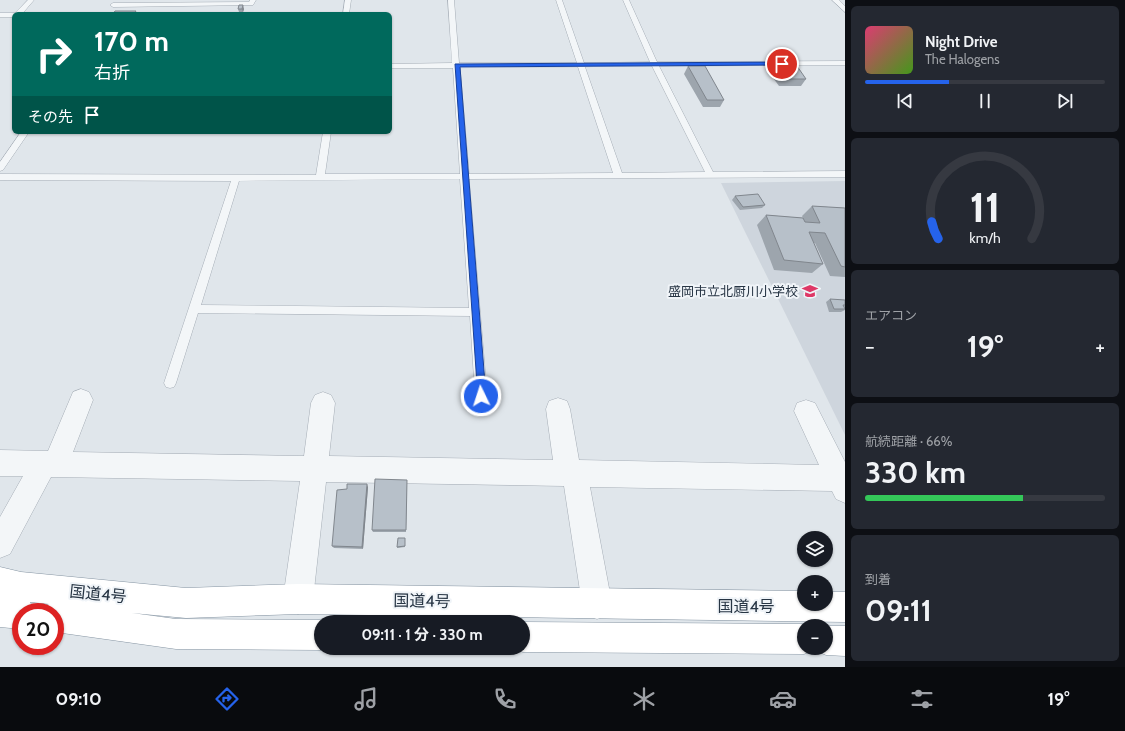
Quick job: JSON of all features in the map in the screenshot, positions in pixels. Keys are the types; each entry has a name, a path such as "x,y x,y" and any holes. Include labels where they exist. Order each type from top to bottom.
{"highway":[{"name":"国道4号","path":"0,582 21,587 186,603 298,599 845,607"},
{"path":"0,612 12,613"},
{"name":"国道4号","path":"64,618 176,634 314,635"},
{"path":"530,637 797,639"},
{"path":"833,640 845,641"}],"street":[{"path":"0,544 49,464 81,400"},
{"path":"298,599 316,468 323,403"},
{"path":"558,409 597,604"},
{"path":"0,463 572,473 842,485 806,411"}],"lane":[{"path":"20,12 31,0"},
{"path":"113,5 251,4 253,0"},
{"path":"346,12 348,0"},
{"path":"451,0 481,396"},
{"path":"559,0 618,175"},
{"path":"626,0 655,65 711,176"},
{"path":"836,0 845,10"},
{"path":"0,15 12,15"},
{"path":"392,66 845,63"},
{"path":"0,168 24,134"},
{"path":"320,177 327,134"},
{"path":"0,177 236,178 845,174"},
{"path":"170,383 236,178"},
{"path":"194,309 475,312"}],"shaded area":[{"name":"盛岡市立北厨川小学校","path":"845,181 845,435 721,183"}],"building":[{"path":"239,5 243,5 242,9 238,9"},
{"path":"115,11 136,11 135,12 114,12"},
{"path":"688,66 705,66 724,100 707,100"},
{"path":"797,66 806,79 784,79 776,67"},
{"path":"758,194 765,205 743,207 735,196"},
{"path":"812,206 845,208 845,267 841,266 825,233 809,232 823,264 784,260 766,215 803,218 805,222 820,223"},
{"path":"830,299 845,300 845,305 843,305 845,309 834,309"},
{"path":"375,479 407,480 406,530 372,530"},
{"path":"347,484 367,484 362,547 332,546 337,490 347,489"},
{"path":"398,538 405,538 405,546 397,547"}],"place":[{"name":"盛岡市立北厨川小学校","path":"810,291"}],"route":[{"path":"481,396 457,66 782,64"}]}
